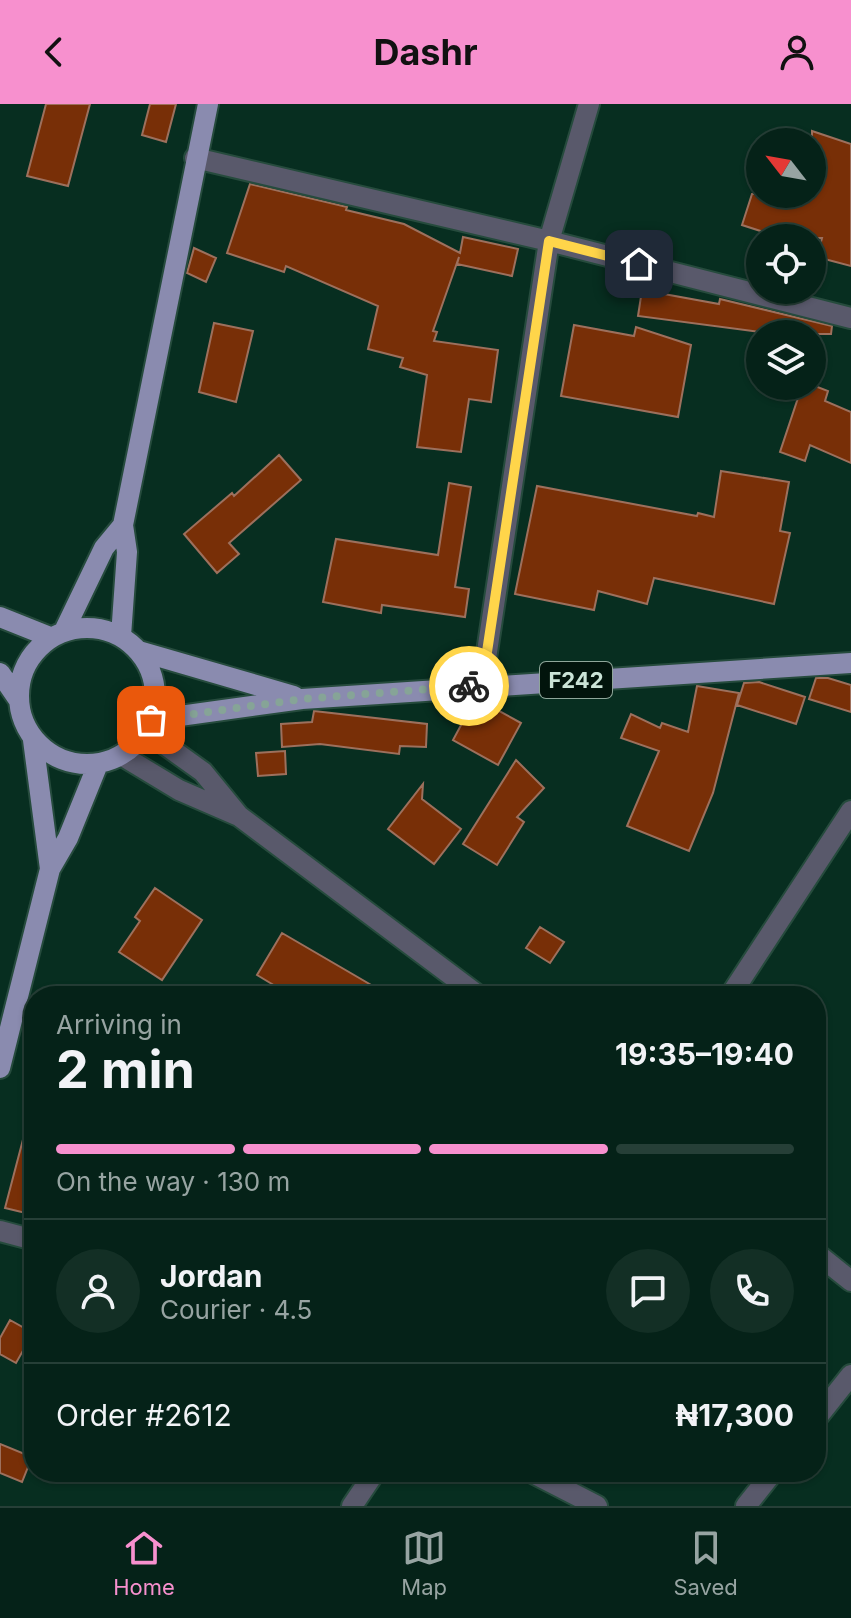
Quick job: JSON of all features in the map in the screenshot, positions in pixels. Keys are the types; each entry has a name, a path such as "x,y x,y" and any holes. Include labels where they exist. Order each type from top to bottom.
{"main road":[{"path":"121,636 127,552 123,525 208,104"},
{"path":"50,869 33,740 22,720 18,699 21,675 32,653 57,634 104,548 123,525"},
{"name":"F242","path":"0,617 57,634 84,626 121,636 139,651 151,672 155,696 148,725 302,699 851,663"},
{"name":"F242","path":"139,651 302,699"},
{"path":"0,673 18,699"},
{"path":"33,740 51,755 74,764 98,764 121,755 135,745 148,725"},
{"path":"0,1068 50,869 68,838 98,764"}],"street":[{"path":"482,685 549,241 589,104"},
{"path":"195,158 549,241 851,318"},
{"path":"148,725 203,772 239,816"},
{"path":"121,755 179,790 239,816 466,986"},
{"path":"737,986 851,812"},
{"path":"0,1231 24,1237"},
{"path":"826,1261 851,1281"},
{"path":"826,1406 851,1375"},
{"path":"352,1506 368,1482"},
{"path":"550,1482 597,1506"},
{"path":"746,1506 765,1482"}],"building":[{"path":"46,104 90,104 68,186 27,176"},
{"path":"150,104 176,104 166,142 142,135"},
{"path":"826,136 851,144 851,266 826,259 826,224 742,225 747,208 826,208"},
{"path":"250,184 404,224 460,253 463,237 518,249 512,276 457,264 459,257 433,331 437,332 434,341 498,350 491,402 469,399 461,452 417,447 427,375 400,367 403,358 368,349 378,306 286,266 284,272 227,253"},
{"path":"194,248 216,258 206,282 187,273"},
{"path":"642,290 719,304 720,299 807,320 746,320 746,330 638,316"},
{"path":"214,323 253,331 236,402 199,392"},
{"path":"574,325 634,336 636,327 691,345 678,417 561,396"},
{"path":"826,325 832,326 831,334 826,334"},
{"path":"797,400 825,400 851,412 851,463 810,445 805,461 780,452"},
{"path":"279,455 301,480 229,543 239,554 217,573 184,534 232,493 234,496"},
{"path":"721,471 789,482 780,531 790,533 774,604 654,578 647,604 598,591 594,610 515,594 537,486 714,517"},
{"path":"449,483 471,487 455,587 469,589 465,617 382,605 381,613 323,602 336,539 438,555"},
{"path":"816,678 851,685 851,712 809,699"},
{"path":"759,682 805,697 796,724 737,705 744,683"},
{"path":"697,686 739,693 713,793 689,851 627,826 659,751 621,738 631,714 660,728 662,723 688,732"},
{"path":"479,700 521,723 498,765 453,740 474,701"},
{"path":"314,711 427,724 426,747 400,746 399,754 320,744 282,747 281,724 312,722"},
{"path":"285,751 286,774 258,776 256,753"},
{"path":"516,760 544,788 517,817 524,822 497,865 463,844"},
{"path":"423,784 422,799 461,829 434,864 388,829"},
{"path":"155,888 202,920 162,980 119,952 140,921 135,917"},
{"path":"540,927 564,942 550,963 526,948"},
{"path":"282,933 373,986 275,986 257,975"},
{"path":"24,1136 24,1213 5,1208"},
{"path":"10,1320 24,1328 24,1349 16,1363 0,1354 0,1338"},
{"path":"0,1444 24,1454 22,1482 0,1473"}],"way so far":[{"path":"151,720 302,699 469,686"}],"route":[{"path":"469,686 482,685 549,241 639,264"}]}
